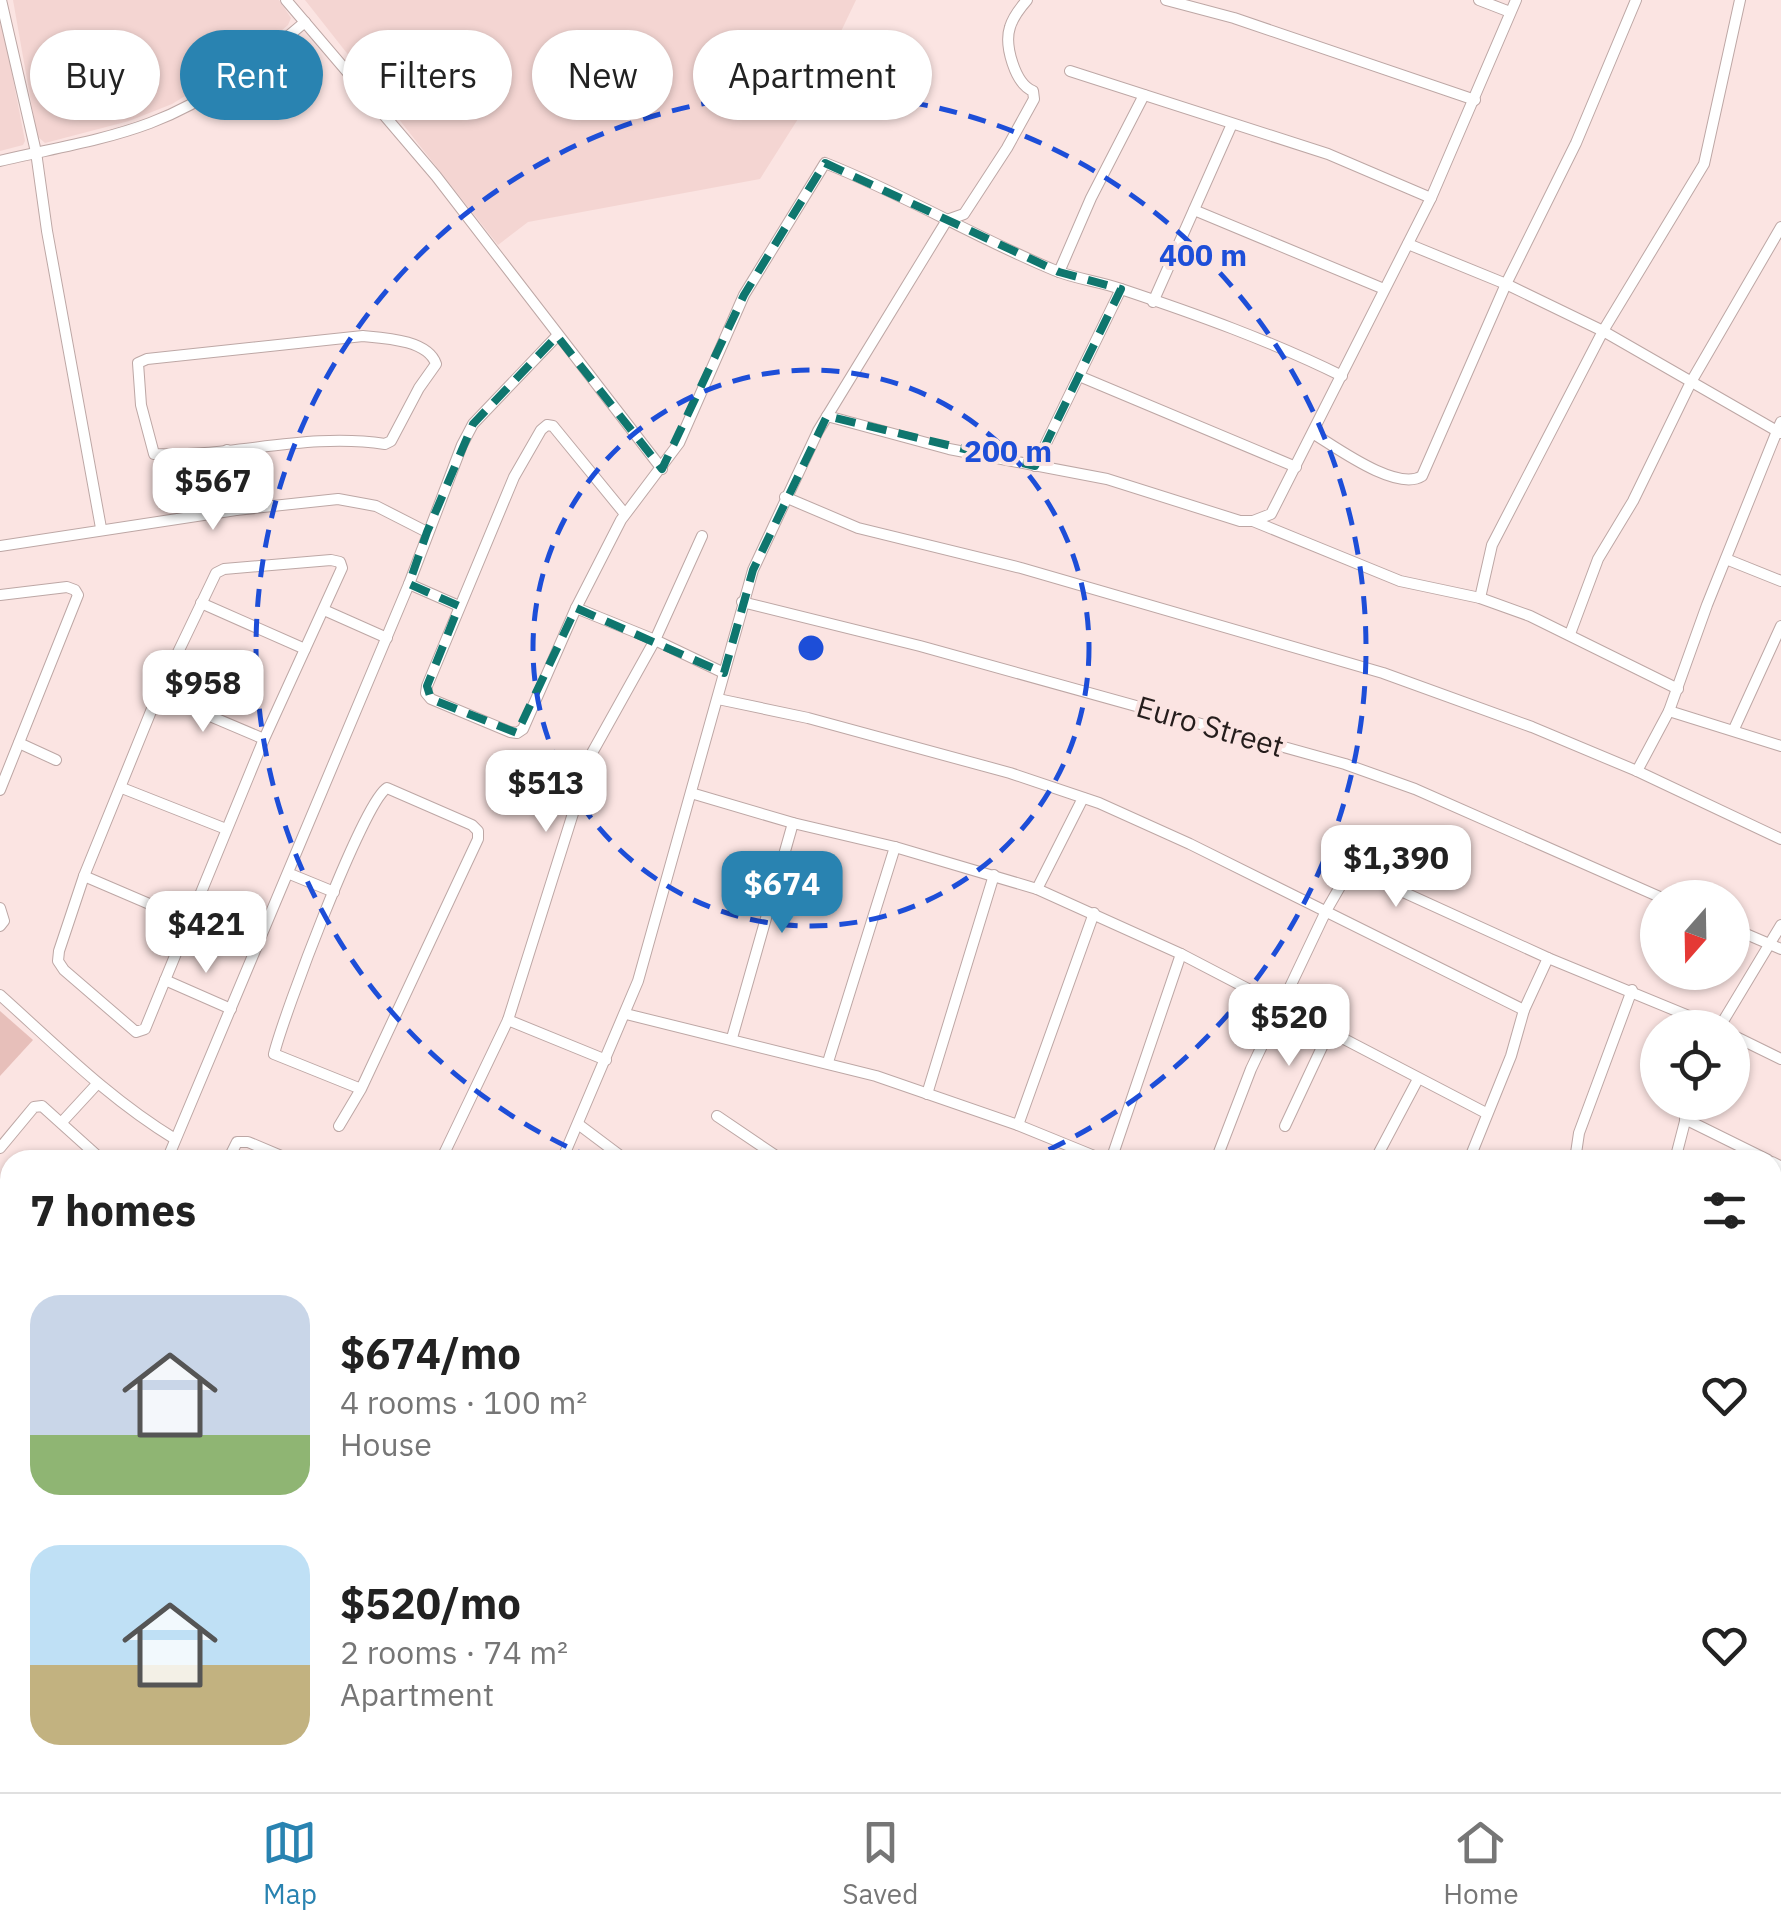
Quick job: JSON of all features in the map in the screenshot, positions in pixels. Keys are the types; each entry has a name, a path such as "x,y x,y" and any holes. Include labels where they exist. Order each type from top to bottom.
{"street":[{"path":"1,0 36,152 101,528"},
{"path":"286,0 436,176 662,469"},
{"path":"566,1150 626,1014 718,699 742,602 785,498 827,416 947,220 964,214 1034,99 1032,91 1024,88 1018,78 1008,35 1011,22 1027,0"},
{"path":"1166,0 1234,18 1474,100"},
{"path":"1479,0 1510,12"},
{"path":"827,416 949,449 1107,479 1240,521 1271,514 1431,198 1516,0"},
{"path":"1314,434 1388,476 1414,482 1422,476 1506,284 1576,143 1636,0"},
{"path":"1480,598 1492,545 1603,331 1704,164 1740,0"},
{"path":"0,160 112,136 153,122 252,67 305,22"},
{"path":"1070,71 1328,154 1431,198"},
{"path":"1058,272 1144,94"},
{"path":"1153,302 1232,124"},
{"path":"625,514 560,435 547,425 527,450 459,606 426,693 431,699 517,733 523,728 576,608 625,514 662,469 694,414 704,382 744,295 824,163 881,185 1058,272 1214,320 1342,376"},
{"path":"1194,210 1384,288"},
{"path":"1570,634 1598,559 1633,501 1691,382 1781,227"},
{"path":"1408,244 1506,284 1603,331 1780,429 1726,558 1678,689 1637,771"},
{"path":"1035,466 1121,289"},
{"path":"363,336 393,339 435,358 436,364 386,444 327,439 226,450 154,454 141,405 138,363 146,359 363,336"},
{"path":"172,1150 290,874 473,424 557,336"},
{"path":"1079,376 1296,467"},
{"path":"226,450 236,510"},
{"path":"785,498 858,528 1021,568 1383,673 1637,771 1781,839"},
{"path":"0,546 101,528 338,500 376,506 427,532"},
{"path":"1253,521 1400,582 1480,598 1570,634 1678,689"},
{"path":"447,1150 508,1020 592,753 654,640 702,536"},
{"path":"1726,558 1781,581"},
{"path":"331,560 340,562 342,568 264,740 145,1029 136,1032 64,970 58,960 59,951 84,876 158,694 201,602 216,574 224,570 331,560"},
{"path":"410,584 459,606"},
{"path":"0,594 67,587 78,596 0,790"},
{"path":"201,602 305,649"},
{"name":"Euro Street","path":"742,602 920,646 1344,764 1415,788 1640,888"},
{"path":"576,608 724,674"},
{"path":"324,610 386,638"},
{"path":"1734,729 1781,626"},
{"path":"158,694 264,740"},
{"path":"718,699 808,718 1010,772 1083,798 1190,844 1524,1010"},
{"path":"1669,710 1781,746"},
{"path":"19,743 56,760"},
{"path":"122,788 226,829"},
{"path":"340,1126 361,1088 478,831 387,788 372,803 334,892 274,1054 361,1088"},
{"path":"690,793 1037,889 1181,954 1486,1113"},
{"path":"1037,889 1083,798"},
{"path":"732,1038 792,823"},
{"path":"828,1062 895,847"},
{"path":"1219,1150 1280,1007 1348,871 1357,871 1548,958 1677,1010"},
{"path":"290,874 334,892"},
{"path":"927,1094 994,874"},
{"path":"84,876 189,921"},
{"path":"0,908 4,921 0,926"},
{"path":"1018,1125 1094,913"},
{"path":"1729,1010 1781,925"},
{"path":"1750,936 1781,949"},
{"path":"1111,1150 1181,954"},
{"path":"1473,1150 1511,1056 1524,1010 1548,958"},
{"path":"165,980 231,1010"},
{"path":"1577,1150 1584,1119 1632,990"},
{"path":"0,995 97,1084 175,1140"},
{"path":"626,1014 828,1062 1082,1150"},
{"path":"508,1020 606,1060"},
{"path":"1285,1126 1330,1030"},
{"path":"1750,1044 1781,1059"},
{"path":"1380,1150 1418,1079"},
{"path":"62,1122 97,1084"},
{"path":"0,1148 34,1107 42,1106 91,1150"},
{"path":"717,1116 767,1150"},
{"path":"1678,1150 1686,1120"},
{"path":"1688,1120 1748,1150"},
{"path":"578,1124 613,1150"},
{"path":"234,1150 238,1142 267,1150"}],"highlighted area":[{"path":"825,163 1059,272 1121,289 1035,466 827,416 753,570 724,673 576,608 517,733 431,699 427,686 459,606 409,584 427,532 473,424 557,336 662,469 744,295"}],"shaded area":[{"path":"13,0 279,0 291,18 282,30 180,30 180,99 160,109 160,30 30,30 30,96"},
{"path":"305,0 856,0 842,30 693,30 693,120 797,120 760,179 528,222 498,245 400,120 512,120 512,30 343,30 343,48"},
{"path":"0,11 25,141 0,151"},
{"path":"34,120 132,120 45,143 37,136"},
{"path":"0,1011 33,1040 0,1076"}]}
